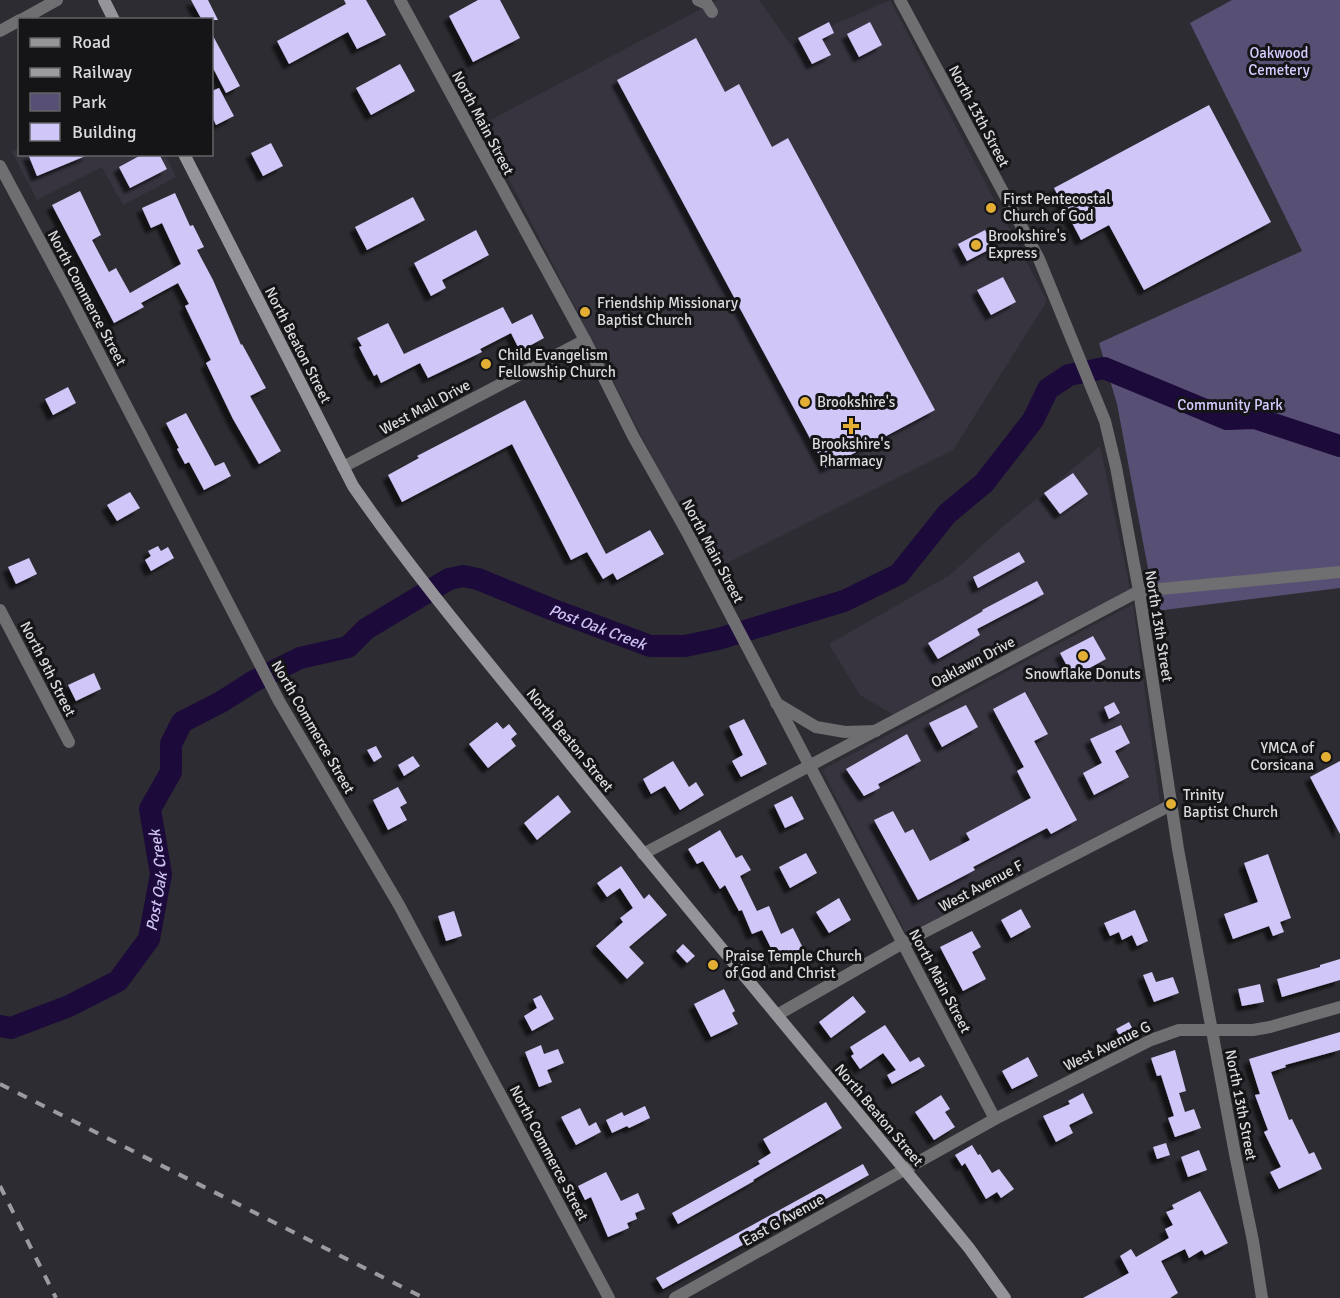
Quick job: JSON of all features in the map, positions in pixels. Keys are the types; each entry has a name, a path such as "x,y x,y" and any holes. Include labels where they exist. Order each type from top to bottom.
{"main road":[{"path":"104,0 113,18"},
{"name":"North Beaton Street","path":"185,156 352,486 453,619 643,854 969,1248 1005,1298"}],"street":[{"path":"24,18 57,0"},
{"name":"North Main Street","path":"400,0 585,340 633,436 683,524 995,1119"},
{"path":"698,0 707,4 712,12"},
{"name":"North 13th Street","path":"900,0 1039,259 1105,421 1116,466 1139,591 1171,806 1262,1298"},
{"path":"0,31 18,21"},
{"name":"North Commerce Street","path":"0,166 69,295 244,636 399,905 609,1298"},
{"name":"West Mall Drive","path":"343,467 585,340"},
{"name":"Oaklawn Drive","path":"643,854 1139,591 1340,572"},
{"name":"North 9th Street","path":"0,610 69,742"},
{"path":"776,702 816,727 845,732 876,731"},
{"name":"West Avenue F","path":"777,1015 903,943 1171,806"},
{"name":"West Avenue G","path":"904,1169 995,1119 1151,1040 1179,1030 1253,1030 1340,1007"},
{"name":"East G Avenue","path":"675,1298 904,1169"}],"shaded area":[{"path":"718,0 759,0 790,44 890,0 1047,301 953,450 711,571 481,125"},
{"path":"18,149 18,156 166,156 176,177 123,205 102,167 37,200 12,152"},
{"path":"1100,446 1130,589 894,715 860,695 829,644 950,575 1000,529"},
{"path":"1133,604 1160,803 907,935 822,770"}],"green space":[{"name":"Community Park","path":"1232,0 1340,0 1340,588 1156,611 1117,404 1099,343 1302,251 1190,23"}],"building":[{"path":"191,0 208,0 218,20 201,18"},
{"path":"344,0 366,0 386,35 357,49 348,32 289,64 277,41 346,4"},
{"path":"478,0 500,0 520,38 473,62 449,16"},
{"path":"829,22 834,33 822,39 831,55 812,64 798,38"},
{"path":"870,22 882,45 859,57 847,34"},
{"path":"213,36 240,86 226,93 213,68"},
{"path":"696,38 725,92 739,84 772,147 788,138 935,410 826,468 617,80"},
{"path":"400,64 415,91 371,115 356,88"},
{"path":"219,88 234,116 216,125 213,118 213,91"},
{"path":"1209,105 1271,222 1144,290 1109,225 1081,240 1054,188"},
{"path":"271,143 283,166 263,176 251,153"},
{"path":"29,156 86,156 37,176"},
{"path":"139,156 160,156 167,169 130,188 119,167"},
{"path":"80,191 101,235 92,240 109,272 116,268 130,293 181,264 162,223 151,228 142,208 175,193 190,226 193,225 204,247 197,250 213,280 241,345 266,388 250,396 281,451 259,464 233,419 206,363 211,360 185,306 189,304 178,283 141,303 144,307 114,323 52,205"},
{"path":"413,197 425,220 367,250 355,227"},
{"path":"476,230 489,255 442,280 446,288 431,296 414,263"},
{"name":"Brookshire's Express","path":"985,230 994,247 967,261 958,244"},
{"path":"1003,277 1016,302 991,315 977,290"},
{"path":"503,307 512,324 532,314 544,338 520,351 511,333 480,349 482,352 428,378 420,363 381,383 377,374 374,376 359,347 362,346 357,338 388,323 404,354"},
{"path":"68,387 76,403 53,415 45,399"},
{"path":"525,400 606,554 650,530 664,554 617,580 613,573 603,579 587,552 571,560 512,444 402,502 388,475 419,458 417,456"},
{"path":"186,413 215,466 224,462 231,476 204,490 189,462 185,464 166,423"},
{"path":"1073,473 1088,494 1060,514 1044,493"},
{"path":"130,492 140,508 117,521 107,505"},
{"path":"158,546 161,551 168,547 174,558 151,571 145,560 151,556 148,551"},
{"path":"1019,552 1025,562 978,588 973,577"},
{"path":"29,558 37,574 16,584 8,567"},
{"path":"1037,581 1044,594 977,629 980,635 938,659 928,643 982,610"},
{"name":"Snowflake Donuts","path":"1093,636 1106,659 1073,677 1060,653"},
{"path":"94,673 101,689 76,701 68,685"},
{"path":"1025,692 1048,734 1034,741 1077,820 1051,834 1047,828 973,867 975,870 918,900 874,820 893,811 905,833 913,829 930,861 970,840 966,833 1031,798 1017,771 1024,767 993,709"},
{"path":"1114,702 1120,713 1109,719 1104,707"},
{"path":"966,705 978,727 942,747 929,723"},
{"path":"744,719 767,764 741,777 732,761 743,755 729,726"},
{"path":"497,722 503,729 509,724 517,734 511,739 516,746 488,768 469,744"},
{"path":"1121,725 1130,743 1115,751 1129,777 1094,795 1083,773 1102,763 1090,739"},
{"path":"907,734 921,761 878,784 880,788 864,796 846,769"},
{"path":"376,746 382,757 374,762 367,750"},
{"path":"413,756 420,766 404,776 398,765"},
{"path":"673,761 689,787 696,782 704,795 680,810 665,786 651,794 643,779"},
{"path":"1340,761 1340,834 1310,777"},
{"path":"398,787 407,803 400,807 407,820 388,830 373,800"},
{"path":"558,795 571,812 537,840 524,823"},
{"path":"792,796 804,819 785,828 774,805"},
{"path":"720,830 736,858 742,855 751,870 740,876 757,911 769,906 781,934 793,928 803,948 777,960 762,930 752,934 742,910 739,911 725,885 720,889 703,861 697,864 688,849"},
{"path":"806,853 817,873 790,888 779,867"},
{"path":"1268,854 1291,918 1280,922 1284,932 1273,936 1269,926 1233,939 1224,914 1258,902 1244,863"},
{"path":"621,866 644,899 649,894 667,915 629,947 644,963 627,979 596,946 623,922 620,918 633,908 620,888 607,897 597,883"},
{"path":"839,898 851,920 829,933 816,912"},
{"path":"1021,909 1031,927 1011,938 1001,920"},
{"path":"1135,910 1148,941 1137,946 1132,935 1122,940 1119,932 1110,936 1104,923"},
{"path":"454,911 462,936 446,941 438,916"},
{"path":"972,931 981,947 972,952 986,979 963,991 940,947"},
{"path":"683,944 695,956 687,963 676,951"},
{"path":"1340,959 1340,980 1282,997 1277,979"},
{"path":"1152,972 1156,982 1173,977 1179,993 1154,1002 1143,975"},
{"path":"1260,984 1264,1002 1242,1006 1238,989"},
{"path":"724,989 735,1011 732,1013 738,1024 711,1037 694,1004"},
{"path":"541,995 554,1019 532,1031 524,1016 537,1008 533,999"},
{"path":"853,996 866,1012 831,1038 819,1022"},
{"path":"1129,1022 1136,1035 1123,1042 1116,1029"},
{"path":"885,1025 910,1062 919,1057 925,1066 892,1084 887,1075 896,1070 883,1053 860,1069 851,1056 854,1054 850,1047"},
{"path":"1340,1032 1340,1050 1285,1065 1286,1067 1271,1072 1289,1120 1292,1119 1309,1154 1314,1152 1322,1169 1279,1189 1270,1172 1281,1167 1264,1132 1268,1130 1255,1095 1260,1094 1249,1059"},
{"path":"541,1045 544,1054 558,1049 564,1063 547,1070 552,1082 539,1087 525,1052"},
{"path":"1175,1050 1186,1091 1179,1093 1185,1112 1194,1109 1201,1128 1175,1137 1168,1118 1174,1116 1161,1075 1157,1076 1151,1058"},
{"path":"1028,1057 1038,1076 1012,1089 1002,1071"},
{"path":"1083,1093 1093,1113 1069,1125 1073,1133 1056,1142 1043,1116 1070,1104 1068,1101"},
{"path":"941,1095 950,1109 945,1112 955,1127 934,1140 915,1112"},
{"path":"826,1102 842,1128 678,1224 672,1213 760,1164 758,1161 771,1153 763,1139"},
{"path":"645,1106 650,1118 612,1133 606,1120 622,1112 624,1116"},
{"path":"580,1108 589,1126 596,1122 601,1132 576,1145 561,1117"},
{"path":"1166,1143 1170,1155 1157,1159 1153,1147"},
{"path":"972,1145 992,1173 999,1169 1014,1189 1001,1198 997,1192 986,1199 965,1163 962,1166 955,1155"},
{"path":"1199,1150 1207,1170 1188,1177 1181,1157"},
{"path":"863,1164 869,1175 663,1289 656,1278"},
{"path":"606,1172 621,1201 638,1193 645,1209 635,1213 637,1219 627,1223 629,1228 608,1237 591,1197 585,1200 578,1186"},
{"path":"1200,1191 1228,1243 1205,1255 1202,1250 1189,1258 1185,1249 1161,1261 1178,1293 1170,1298 1083,1298 1129,1273 1120,1256 1131,1249 1136,1257 1169,1238 1165,1229 1173,1225 1166,1212 1174,1209 1172,1205"}],"waterway":[{"name":"Post Oak Creek","path":"0,1026 11,1028 69,1006 118,981 149,939 161,874 150,809 171,772 171,744 182,722 300,658 348,647 366,629 449,579 463,576 478,579 650,646 685,646 718,639 844,601 899,574 947,514 984,483 1033,420 1048,389 1069,375 1104,368 1227,419 1255,418 1340,446"}],"railway":[{"path":"0,1084 424,1298"},
{"path":"0,1186 56,1298"}],"place":[{"name":"First Pentecostal Church of God","path":"991,208"},
{"name":"Brookshire's Express","path":"976,245"},
{"name":"Friendship Missionary Baptist Church","path":"585,312"},
{"name":"Child Evangelism Fellowship Church","path":"486,364"},
{"name":"Brookshire's","path":"805,402"},
{"name":"Brookshire's Pharmacy","path":"851,426"},
{"name":"Snowflake Donuts","path":"1083,656"},
{"name":"YMCA of Corsicana","path":"1326,757"},
{"name":"Trinity Baptist Church","path":"1171,804"},
{"name":"Praise Temple Church of God and Christ","path":"713,965"}],"park label":[{"name":"Oakwood Cemetery","path":"1279,62"}]}
